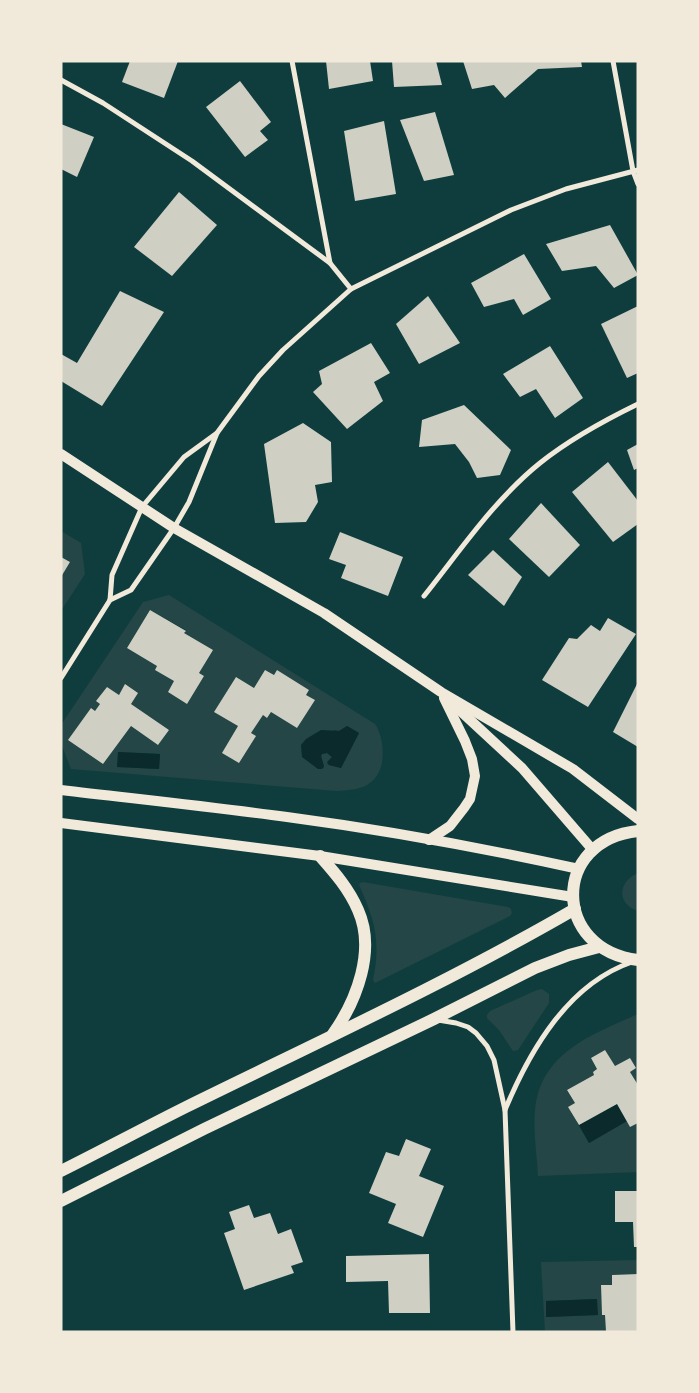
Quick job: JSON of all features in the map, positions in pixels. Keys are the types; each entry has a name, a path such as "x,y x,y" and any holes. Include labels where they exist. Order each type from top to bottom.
{"main road":[{"path":"61,454 174,528 324,613 441,692 573,769 638,819"},
{"path":"429,840 450,826 464,808 470,799 475,776 472,759 465,741 441,692"},
{"path":"441,692 522,768 592,849"},
{"path":"61,790 296,818 579,868"},
{"path":"61,823 320,856 574,903"},
{"path":"637,960 617,957 599,947 583,930 574,903 574,882 579,868 592,849 606,838 623,832 638,831"},
{"path":"320,856 343,882 358,909 365,940 363,961 356,991 344,1019 331,1037"},
{"path":"61,1171 522,940 574,903"},
{"path":"61,1201 204,1129 434,1020 535,968 569,955 599,947"}],"street":[{"path":"292,61 330,263"},
{"path":"613,61 638,184"},
{"path":"61,80 103,104 192,161 330,263 351,289"},
{"path":"110,600 131,590 174,528 188,502 217,432 259,376 283,350 351,289 511,210 566,189 636,170"},
{"path":"424,596 493,509 538,464 572,439 638,404"},
{"path":"61,678 110,600 112,575 142,507 184,457 217,432"},
{"path":"505,1110 529,1060 558,1017 585,988 620,966 637,960"},
{"path":"434,1020 468,1027 487,1046 494,1060 505,1110 513,1332"}],"shaded area":[{"path":"61,531 81,543 85,574 61,611 61,577 70,562 61,557"},
{"path":"169,595 375,724 381,738 383,754 380,770 376,777 363,787 337,791 71,769 61,743 61,725 143,602","holes":["150,610 186,630 184,633 212,650 199,673 204,676 187,704 168,692 174,681 157,666 127,648","265,670 274,675 277,670 309,690 306,695 314,700 297,728 271,712 267,718 263,715 251,733 214,712 236,677 254,688","126,685 131,704 169,730 158,745 131,726 103,764 69,740 91,708 95,711 100,704 97,701 107,687 119,695","347,726 359,733 341,768 327,764 332,757 327,753 321,756 324,768 318,769 301,751 334,730 341,731","118,752 160,754 159,769 118,767"]},
{"path":"347,726 359,733 341,768 329,765 327,762 332,757 327,753 321,756 324,766 322,769 318,769 302,757 301,745 306,739 321,730 339,731"},
{"path":"118,752 160,754 159,769 117,767"},
{"path":"638,873 638,911 626,903 622,892 626,881"},
{"path":"363,882 508,907 512,913 510,916 375,983 373,980 376,954 375,931 373,920 359,885"},
{"path":"542,989 549,994 549,1003 518,1050 513,1051 499,1030 487,1018 487,1015 490,1011"},
{"path":"638,1014 638,1085 630,1072 630,1058 615,1066 605,1050 591,1058 597,1069 593,1072 594,1075 567,1091 575,1103 568,1107 589,1143 627,1121 630,1127 638,1123 638,1172 538,1176 535,1111 539,1091 547,1074 557,1060 586,1039"},
{"path":"617,1104 627,1121 589,1143 579,1125"},
{"path":"638,1260 638,1274 612,1275 612,1285 601,1286 602,1315 605,1315 606,1332 545,1332 541,1262","holes":["597,1299 597,1315 546,1317 546,1301"]},
{"path":"597,1299 598,1315 546,1317 546,1301"}],"building":[{"path":"130,61 178,61 164,98 122,82"},
{"path":"326,61 370,61 373,81 329,89"},
{"path":"392,61 436,61 442,85 394,87"},
{"path":"463,61 581,61 582,67 538,69 505,98 494,85 472,89"},
{"path":"240,81 271,122 260,131 268,140 245,157 206,107"},
{"path":"435,112 454,175 424,181 400,120"},
{"path":"384,121 396,194 355,201 344,131"},
{"path":"61,124 94,137 77,177 61,169"},
{"path":"179,192 217,225 172,276 134,247"},
{"path":"610,225 638,275 614,288 596,266 562,271 546,244"},
{"path":"524,254 551,299 523,315 514,299 484,307 471,283"},
{"path":"120,291 164,312 102,406 61,381 61,354 77,363"},
{"path":"428,296 460,343 419,364 396,324"},
{"path":"638,306 638,373 627,378 601,324"},
{"path":"371,343 390,373 374,382 383,401 347,429 313,392 322,384 319,371"},
{"path":"550,346 583,398 555,418 536,389 520,397 503,374"},
{"path":"464,405 511,450 500,475 477,478 469,462 455,444 419,447 422,420"},
{"path":"303,423 331,442 332,482 315,485 318,502 306,522 275,523 264,444"},
{"path":"638,444 638,468 634,470 627,450"},
{"path":"608,462 638,501 638,524 613,542 572,492"},
{"path":"541,503 580,545 549,577 509,539"},
{"path":"340,532 403,557 388,596 341,578 346,565 329,559"},
{"path":"493,550 522,577 504,606 468,575"},
{"path":"61,557 70,562 61,577"},
{"path":"150,610 186,631 184,633 213,650 199,673 204,676 187,704 168,692 174,681 155,670 157,666 127,648"},
{"path":"608,618 636,634 588,707 542,680 569,638 577,639 591,625 600,631"},
{"path":"265,670 274,675 277,670 309,690 306,695 315,700 297,728 271,712 267,718 263,715 251,733 256,736 239,763 222,753 238,726 214,712 236,677 254,688"},
{"path":"638,682 638,747 613,732"},
{"path":"125,684 138,693 131,704 169,730 158,745 131,726 103,764 68,740 91,708 95,711 100,704 96,701 107,687 119,695"},
{"path":"605,1050 615,1066 630,1058 636,1068 630,1072 638,1085 638,1123 630,1127 617,1104 579,1125 568,1107 575,1103 567,1090 594,1075 593,1072 597,1069 591,1058"},
{"path":"406,1139 431,1149 419,1176 444,1186 423,1237 388,1223 396,1204 369,1193 386,1152 399,1156"},
{"path":"615,1191 638,1191 638,1247 634,1247 633,1222 615,1222"},
{"path":"249,1205 254,1218 270,1213 278,1234 291,1229 303,1262 291,1266 294,1273 244,1290 224,1233 235,1229 229,1212"},
{"path":"429,1254 430,1313 389,1313 388,1281 346,1282 346,1256"},
{"path":"638,1274 638,1332 606,1332 605,1315 602,1315 601,1285 612,1285 612,1275"}]}
